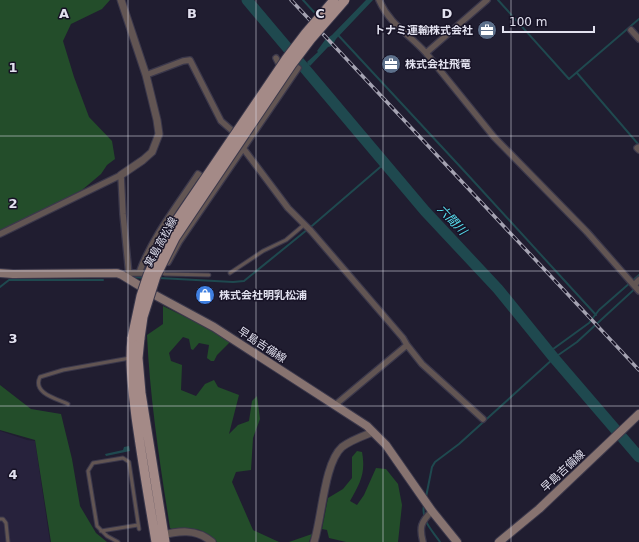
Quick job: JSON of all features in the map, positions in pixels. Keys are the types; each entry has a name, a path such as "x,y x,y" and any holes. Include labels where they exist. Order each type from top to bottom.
{"main road":[{"name":"箕島高松線","path":"160,539 141,393 136,338 141,296 156,255 168,233 286,59 334,0"},
{"name":"箕島高松線","path":"160,539 140,442 131,358 156,276 175,238 292,64 311,39 345,0"},
{"name":"早島吉備線","path":"0,273 110,272 129,276 153,294 214,327 367,426 386,446 422,498 427,513 457,542"},
{"name":"早島吉備線","path":"499,542 538,509 639,414"}],"street":[{"path":"0,234 121,175 152,152 159,134 156,114 146,75 120,0"},
{"path":"379,0 391,21 417,43 426,53 494,137 587,232 635,286 639,280"},
{"path":"426,53 487,0"},
{"path":"631,30 639,39"},
{"path":"276,58 288,83"},
{"path":"146,75 183,61 190,60 221,121 236,134 244,148 288,208 308,228 403,338 422,364 483,419"},
{"path":"121,175 129,276 139,273 159,272 165,267 179,242 298,68"},
{"path":"639,147 637,148 639,150"},
{"path":"139,273 145,256 155,239 198,174 217,187"},
{"path":"335,405 407,345"},
{"path":"314,542 329,474 336,454 347,444 373,432"},
{"path":"423,542 420,531 427,513"},
{"path":"160,539 182,532 192,532 200,534 212,542"}],"lane":[{"path":"230,273 263,251 308,228"},
{"path":"159,272 165,274 208,275"},
{"path":"68,404 42,392 38,386 40,377 63,370 131,358"},
{"path":"118,542 112,540 98,528 88,470 91,464 123,458 129,462 139,529"},
{"path":"0,519 3,519 6,523 8,542"},
{"path":"101,531 138,525"}],"shaded area":[{"path":"366,0 373,0 336,39 332,46 328,47 310,66 307,62 318,52 317,51 325,40 332,35"},
{"path":"0,431 27,440 35,441 50,542 0,542"},
{"path":"129,446 130,451 106,456 105,454 123,450 124,447"}],"green space":[{"path":"0,0 110,0 102,9 71,24 63,41 74,77 89,117 112,141 115,159 107,165 101,174 82,190 0,231"},
{"path":"163,306 214,331 230,342 217,355 214,361 211,361 207,358 209,345 199,343 193,350 191,349 189,339 183,337 169,353 171,361 182,365 181,390 196,396 205,384 214,380 218,387 239,395 229,434 238,425 249,421 252,401 257,396 260,419 253,438 251,470 236,472 232,482 253,530 279,542 217,542 207,533 197,529 186,528 173,530 170,528 153,408 147,335 163,324"},
{"path":"0,385 31,409 61,414 72,459 80,506 96,533 107,542 51,542 35,440 0,430"},
{"path":"357,451 362,452 363,472 350,501 357,505 364,495 376,468 386,469 398,484 402,505 398,542 346,542 329,538 327,530 322,529 328,498 343,489 352,478 352,457"},
{"path":"312,534 309,542 289,542"}],"waterway":[{"name":"六間川","path":"247,0 425,211 498,289 554,358 639,457"},
{"path":"303,0 314,12"},
{"path":"498,0 569,79 639,19"},
{"path":"338,35 596,315"},
{"name":"六間川","path":"305,68 309,63"},
{"path":"577,73 639,145"},
{"path":"159,278 233,282 244,281 313,225 385,163"},
{"path":"549,352 589,323 599,310 639,275"},
{"path":"135,277 144,278"},
{"path":"0,287 9,280 103,280"},
{"path":"426,497 432,467 435,462 459,444 554,358 577,342 639,285"},
{"path":"424,505 423,511 426,521 440,542"}],"railway":[{"path":"291,0 639,370"}],"place":[{"name":"トナミ運輸株式会社","path":"487,30"},
{"name":"株式会社飛竜","path":"391,64"},
{"name":"株式会社明乳松浦","path":"205,295"}]}
